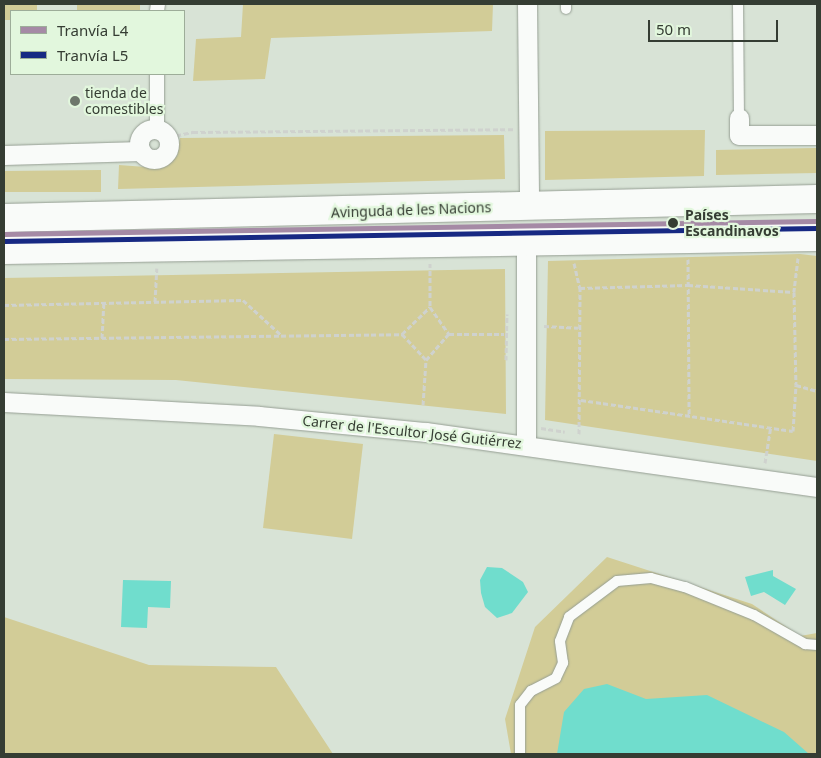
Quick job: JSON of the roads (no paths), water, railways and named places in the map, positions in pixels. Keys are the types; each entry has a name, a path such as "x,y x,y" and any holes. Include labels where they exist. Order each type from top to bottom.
{"main road":[{"name":"Avinguda de les Nacions","path":"4,218 485,209 529,204 817,199"},
{"path":"4,250 817,238"}],"street":[{"path":"527,4 529,204"},
{"path":"4,155 111,155 152,139 157,75"},
{"path":"739,118 739,135 817,135"},
{"path":"526,243 526,445"},
{"name":"Carrer de l'Escultor José Gutiérrez","path":"4,402 260,416 526,445 817,487"}],"lane":[{"path":"738,4 739,118"},
{"path":"520,754 520,705 531,691 556,678 563,663 560,642 569,617 618,581 651,578 686,587 754,615 805,644 817,645"}],"water":[{"path":"487,567 502,568 523,582 528,592 512,613 497,618 485,607 480,580"},
{"path":"773,570 773,576 796,589 785,605 764,592 751,596 745,577"},
{"path":"123,580 171,581 170,608 148,607 147,628 121,627"},
{"path":"607,684 646,699 707,695 784,732 809,754 557,754 564,712 584,689"}],"tram line":[{"name":"L4","path":"4,234 817,221"},
{"name":"L5","path":"4,241 817,228"}],"place":[{"name":"tienda de comestibles","path":"75,101"},
{"name":"Países Escandinavos","path":"673,223"}]}
